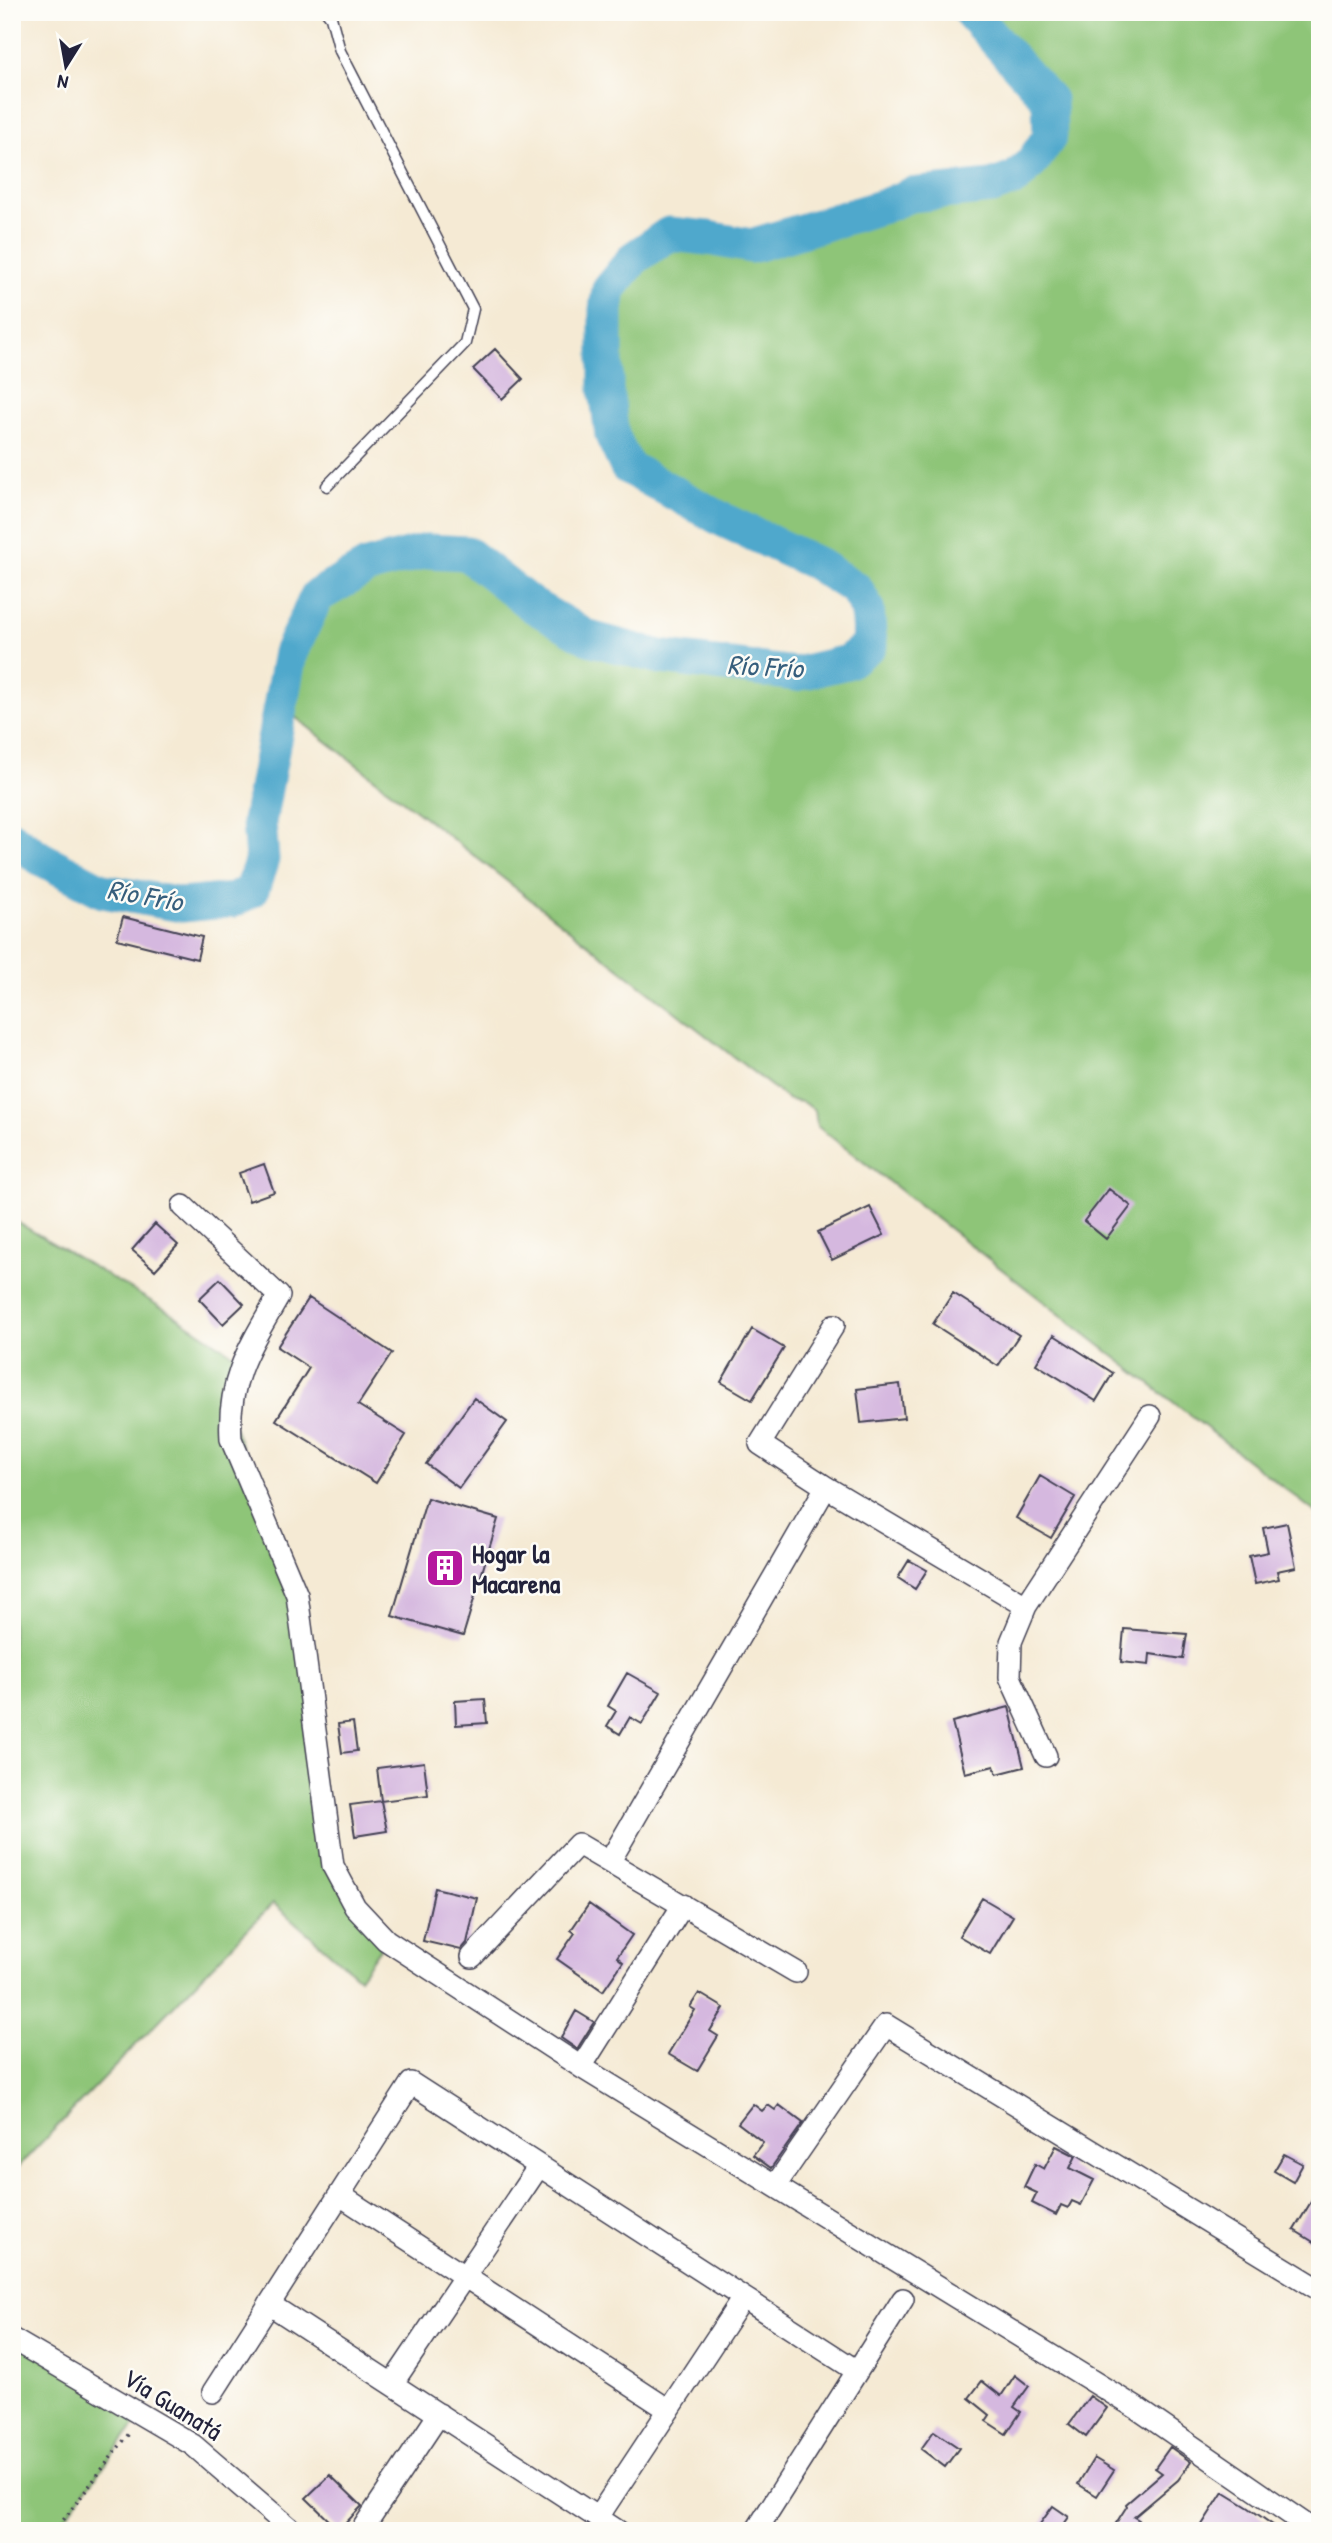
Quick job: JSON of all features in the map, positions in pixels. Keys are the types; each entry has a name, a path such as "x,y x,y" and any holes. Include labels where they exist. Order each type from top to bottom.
{"street":[{"path":"183,1206 279,1296 242,1360 229,1413 231,1439 297,1595 333,1866 355,1906 386,1940 581,2067 1138,2409 1315,2531"},
{"path":"834,1325 760,1444 826,1487 1026,1606"},
{"path":"1046,1756 1010,1677 1011,1642 1026,1606 1150,1416"},
{"path":"610,1861 826,1487"},
{"path":"472,1957 578,1844 796,1972"},
{"path":"581,2067 683,1905"},
{"path":"775,2186 886,2025 1320,2290"},
{"path":"213,2392 411,2083 857,2371"},
{"path":"391,2384 539,2166"},
{"path":"340,2195 669,2410"},
{"path":"598,2517 743,2298"},
{"path":"756,2531 902,2299"},
{"path":"269,2304 618,2531"},
{"name":"Vía Guanatá","path":"12,2339 193,2445 293,2531"},
{"path":"361,2531 439,2414"}],"lane":[{"path":"327,12 331,17 340,51 473,309 465,343 327,486"}],"path":[{"path":"55,2531 142,2415"}],"green space":[{"path":"970,12 1320,12 1320,1516 817,1126 815,1110 802,1102 789,1100 281,706 290,653 317,596 367,567 426,551 466,553 532,605 590,638 660,657 796,674 847,662 870,644 867,609 856,589 815,563 723,520 627,467 612,435 606,389 606,310 609,289 634,258 669,234 752,246 884,206 910,195 992,187 1016,178 1033,161 1050,136 1049,100"},
{"path":"12,1219 171,1313 242,1360 229,1413 297,1595 333,1866 386,1940 359,1978 273,1903 12,2173"},
{"path":"12,2339 142,2415 55,2531 12,2531"}],"building":[{"path":"495,349 523,379 502,399 473,369"},
{"path":"123,917 202,937 197,959 117,939"},
{"path":"264,1164 274,1192 249,1201 239,1173"},
{"path":"1109,1189 1131,1206 1106,1239 1084,1221"},
{"path":"870,1207 884,1235 832,1260 818,1232"},
{"path":"155,1224 178,1245 155,1270 132,1250"},
{"path":"220,1279 244,1304 223,1324 199,1299"},
{"path":"953,1293 1019,1335 998,1366 933,1324"},
{"path":"309,1298 392,1353 358,1405 406,1435 376,1483 276,1420 309,1368 277,1347"},
{"path":"752,1329 784,1348 752,1400 721,1382"},
{"path":"1054,1335 1113,1373 1096,1401 1036,1364"},
{"path":"900,1384 904,1418 861,1423 857,1389"},
{"path":"474,1398 507,1422 459,1488 426,1464"},
{"path":"1040,1476 1075,1497 1051,1538 1016,1518"},
{"name":"Hogar la Macarena","path":"427,1498 498,1519 463,1636 392,1616"},
{"path":"1287,1523 1296,1567 1277,1571 1279,1579 1255,1584 1249,1556 1268,1552 1263,1528"},
{"path":"909,1560 927,1570 915,1589 898,1578"},
{"path":"1124,1629 1187,1634 1183,1659 1150,1654 1149,1665 1121,1662"},
{"path":"627,1673 661,1692 642,1724 630,1717 620,1734 607,1726 616,1711 608,1706"},
{"path":"485,1699 487,1723 456,1725 455,1701"},
{"path":"1009,1707 1024,1767 997,1774 994,1766 965,1773 952,1722"},
{"path":"353,1722 357,1751 342,1753 338,1724"},
{"path":"424,1762 428,1795 381,1801 377,1768"},
{"path":"381,1801 387,1831 355,1836 350,1805"},
{"path":"435,1888 477,1898 467,1943 461,1950 423,1941"},
{"path":"982,1898 1013,1916 990,1954 959,1936"},
{"path":"589,1904 632,1935 617,1957 623,1962 603,1991 557,1959 575,1933 571,1930"},
{"path":"699,1993 724,2008 710,2031 718,2036 697,2071 668,2054 695,2010 690,2007"},
{"path":"576,2011 594,2022 577,2049 561,2038"},
{"path":"753,2104 762,2111 768,2105 775,2110 779,2105 803,2123 771,2168 753,2155 763,2142 738,2123"},
{"path":"1056,2146 1076,2156 1070,2168 1094,2180 1081,2205 1072,2201 1068,2208 1061,2205 1056,2215 1032,2203 1037,2193 1024,2187 1035,2164 1044,2169"},
{"path":"1284,2154 1303,2164 1293,2182 1274,2171"},
{"path":"1320,2187 1320,2246 1294,2230"},
{"path":"1015,2375 1029,2386 1014,2407 1021,2412 1006,2434 986,2421 990,2415 969,2398 982,2381 1001,2396"},
{"path":"1090,2396 1107,2408 1086,2437 1069,2424"},
{"path":"934,2431 959,2448 945,2467 921,2449"},
{"path":"1170,2447 1191,2462 1178,2480 1134,2517 1139,2520 1133,2531 1111,2531 1126,2504 1162,2473 1155,2468"},
{"path":"1094,2458 1114,2470 1097,2496 1078,2484"},
{"path":"330,2475 362,2506 339,2530 306,2498"},
{"path":"1223,2492 1249,2508 1281,2531 1198,2531"},
{"path":"1053,2506 1069,2517 1059,2531 1035,2531"}],"waterway":[{"name":"Río Frío","path":"12,838 40,858 103,891 182,905 234,900 252,890 262,859 259,822 290,653 317,596 367,567 426,551 466,553 532,605 589,638 660,657 796,674 847,662 870,645 867,609 856,589 815,563 723,520 627,467 612,435 606,389 606,310 609,289 634,258 669,234 751,246 884,206 910,195 992,187 1016,178 1033,161 1050,136 1049,100 970,12"}],"place":[{"name":"Hogar la Macarena","path":"445,1568"}]}
